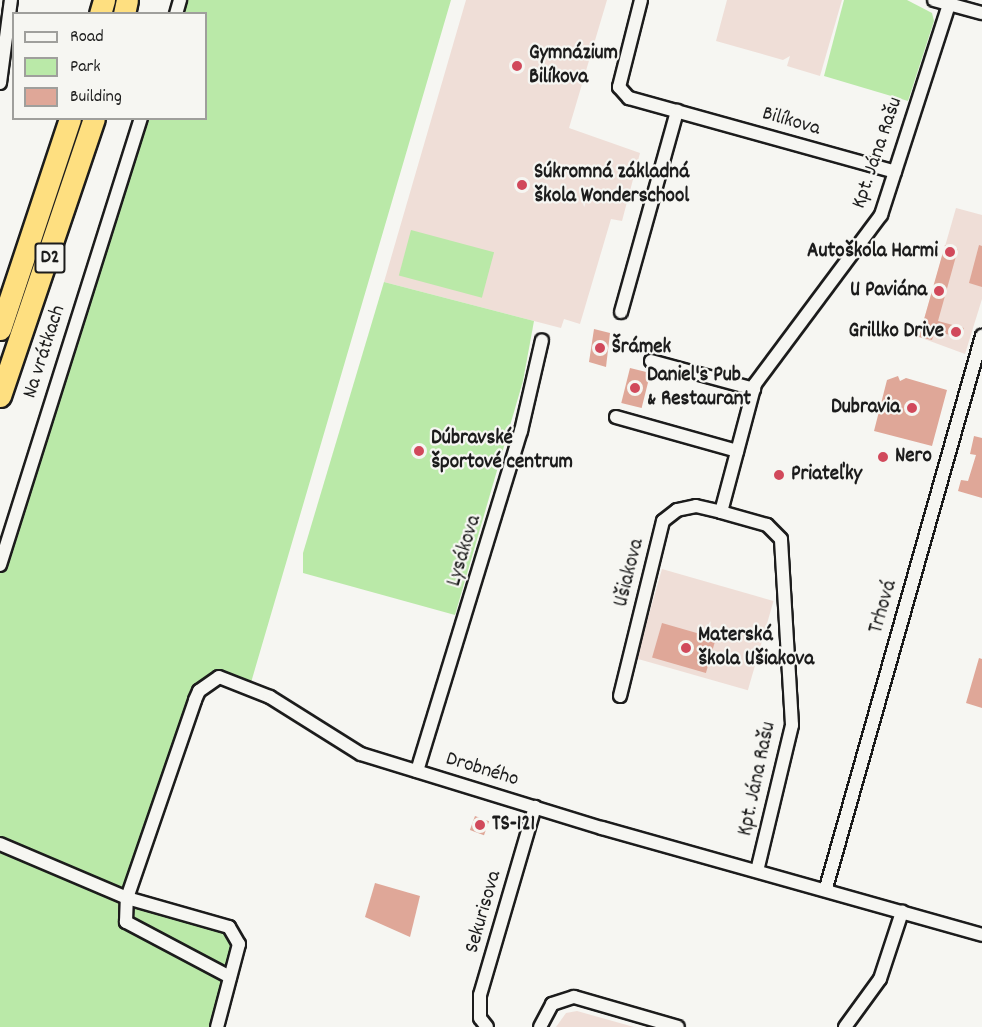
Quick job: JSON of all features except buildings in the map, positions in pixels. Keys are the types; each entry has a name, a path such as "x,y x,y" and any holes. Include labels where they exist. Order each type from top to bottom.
{"highway":[{"name":"D2","path":"0,329 69,120"},
{"name":"D2","path":"0,396 93,120"}],"street":[{"path":"0,82 11,0"},
{"name":"Bilíkova","path":"641,0 619,87 629,98 895,171"},
{"path":"934,0 982,13"},
{"name":"Kpt. Jána Rašu","path":"757,871 792,725 781,539 767,525 721,512 754,389 881,215 949,4"},
{"path":"621,312 677,111"},
{"name":"Na vrátkach","path":"0,565 140,120"},
{"name":"Trhová","path":"826,888 982,336"},
{"name":"Lysákova","path":"417,771 517,442 542,340"},
{"path":"651,361 754,389"},
{"path":"616,417 737,451"},
{"name":"Ušiakova","path":"620,696 663,521 677,510 696,506 721,512"},
{"name":"Drobného","path":"128,898 195,700 199,691 219,677 260,691 361,754 535,807 982,934"},
{"name":"Sekurisova","path":"487,1027 480,1018 480,995 535,807"},
{"path":"0,844 128,898 229,927 239,944 217,1027"},
{"path":"128,898 126,922 230,976"},
{"path":"845,1027 880,979 902,912"},
{"path":"540,1027 552,1004 574,997 678,1027"}],"shaded area":[{"name":"Súkromná základná škola Wonderschool","path":"466,0 607,0 569,128 640,153 622,221 611,219 580,324 564,319 561,328 384,282"},
{"path":"727,0 842,0 820,76 787,66 790,56 783,60 716,41"},
{"path":"956,208 982,215 982,299 965,354 919,337"},
{"path":"662,569 774,601 748,690 636,658"},
{"path":"577,1011 634,1027 556,1027 566,1013"}],"green space":[{"path":"180,0 451,0 250,686 219,678 199,691 128,897 229,927 239,944 217,1027 0,1027 0,565 141,120 207,120 207,12 176,12"},
{"path":"844,0 907,0 932,13 934,21 908,101 824,76"},
{"path":"411,230 494,252 482,298 399,275"},
{"name":"Dúbravské športové centrum","path":"384,282 534,321 523,381 455,615 303,573 303,553"}],"place":[{"name":"Gymnázium Bilíkova","path":"517,66"},
{"name":"Súkromná základná škola Wonderschool","path":"522,185"},
{"name":"Autoškola Harmi","path":"950,252"},
{"name":"U Paviána","path":"939,291"},
{"name":"Grillko Drive","path":"956,332"},
{"name":"Šrámek","path":"600,348"},
{"name":"Daniel's Pub & Restaurant","path":"635,388"},
{"name":"Dubravia","path":"912,408"},
{"name":"Dúbravské športové centrum","path":"419,451"},
{"name":"Nero","path":"883,457"},
{"name":"Priateľky","path":"779,475"},
{"name":"Materská škola Ušiakova","path":"686,648"},
{"name":"TS-121","path":"480,825"}]}
